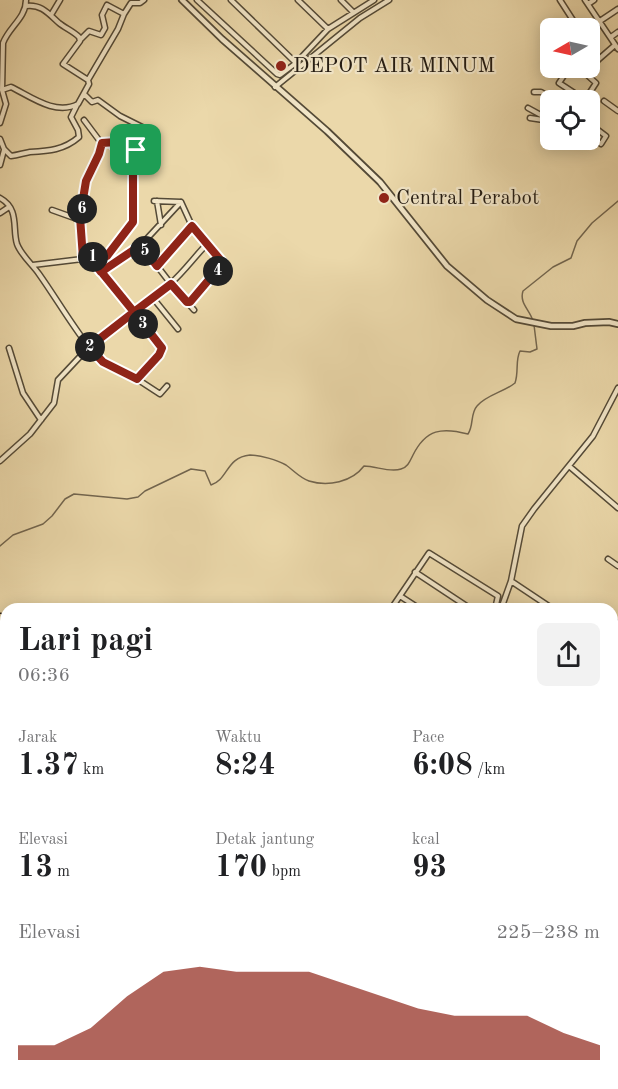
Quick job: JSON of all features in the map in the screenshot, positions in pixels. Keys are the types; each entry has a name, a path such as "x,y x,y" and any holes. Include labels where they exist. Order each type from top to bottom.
{"street":[{"path":"51,15 60,0"},
{"path":"0,139 4,149 14,156 23,153 53,151 80,135 71,117 89,84 88,80 131,3 140,3 144,0"},
{"path":"183,0 380,182 447,266 461,280 501,310 516,319 542,324 573,326 585,323 618,324"},
{"path":"196,0 277,74 282,74 296,63 328,29 374,0"},
{"path":"231,0 296,63"},
{"path":"298,0 303,2 328,29"},
{"path":"341,0 353,12"},
{"path":"275,87 360,18 389,0"},
{"path":"560,0 572,18"},
{"path":"594,0 587,2 598,18"},
{"path":"0,123 6,104 2,90 3,43 27,3 38,6 51,15 79,37 80,41"},
{"path":"88,80 63,64 89,32 101,35 105,28 102,15 107,5 124,14"},
{"path":"600,58 616,47 600,21 618,9"},
{"path":"611,37 618,32"},
{"path":"562,78 559,82 571,90"},
{"path":"591,78 597,83 592,90"},
{"path":"2,90 11,87 54,107 72,107 78,104"},
{"path":"534,92 540,92"},
{"path":"33,265 107,256 133,222 133,173 136,150 142,143 144,128 120,116 99,100 92,102 84,94"},
{"path":"604,101 618,111"},
{"path":"528,108 540,115"},
{"path":"530,118 540,120"},
{"path":"84,120 102,143"},
{"path":"600,132 606,136 600,143"},
{"path":"102,143 116,142 114,146 136,150"},
{"path":"83,258 80,220 86,181 102,143"},
{"path":"0,165 4,149"},
{"path":"0,198 9,207 16,223 17,244 74,329 89,347 103,362 137,379 160,394 168,386"},
{"path":"161,225 156,201 181,202"},
{"path":"101,272 141,245 181,202"},
{"path":"181,202 192,226 208,243 223,265 190,302 187,302"},
{"path":"0,213 9,207"},
{"path":"52,210 80,220"},
{"path":"157,266 192,226"},
{"path":"0,460 25,441 54,403 58,380 89,347 171,284 208,243"},
{"path":"141,245 171,284 195,310"},
{"path":"90,258 162,348 159,355 137,379"},
{"path":"153,298 178,328"},
{"path":"9,348 23,393 41,420"},
{"path":"503,603 511,581 522,526 593,436 618,388"},
{"path":"569,466 618,508"},
{"path":"395,603 427,554 431,553 498,596 496,603"},
{"path":"608,559 618,566"},
{"path":"415,572 462,603"},
{"path":"511,581 544,603"},
{"path":"400,596 411,603"}],"waterway":[{"path":"533,321 522,299 523,291 553,267 571,258 577,241 592,223 618,201"},
{"path":"0,546 13,535 43,524 65,499 74,494 127,499 138,497 145,491 191,469 205,471 211,485 217,482 236,460 250,455 278,461 306,480 316,483 339,482 353,476 364,466 392,470 403,468 408,464 418,446 429,435 443,431 468,434 473,412 477,406 485,399 515,383 520,351 530,352 537,349 534,325"}],"place":[{"name":"DEPOT AIR MINUM","path":"281,66"},
{"name":"Central Perabot","path":"384,198"}],"route":[{"path":"136,150 114,146 116,142 102,143 86,181 80,217 83,258 90,258 101,272 124,258 141,245 157,266 192,226 223,263 190,302 187,302 171,284 134,312 162,348 159,355 137,379 107,365 89,347 134,312 90,258 107,256 133,222 133,173 136,150"}]}
